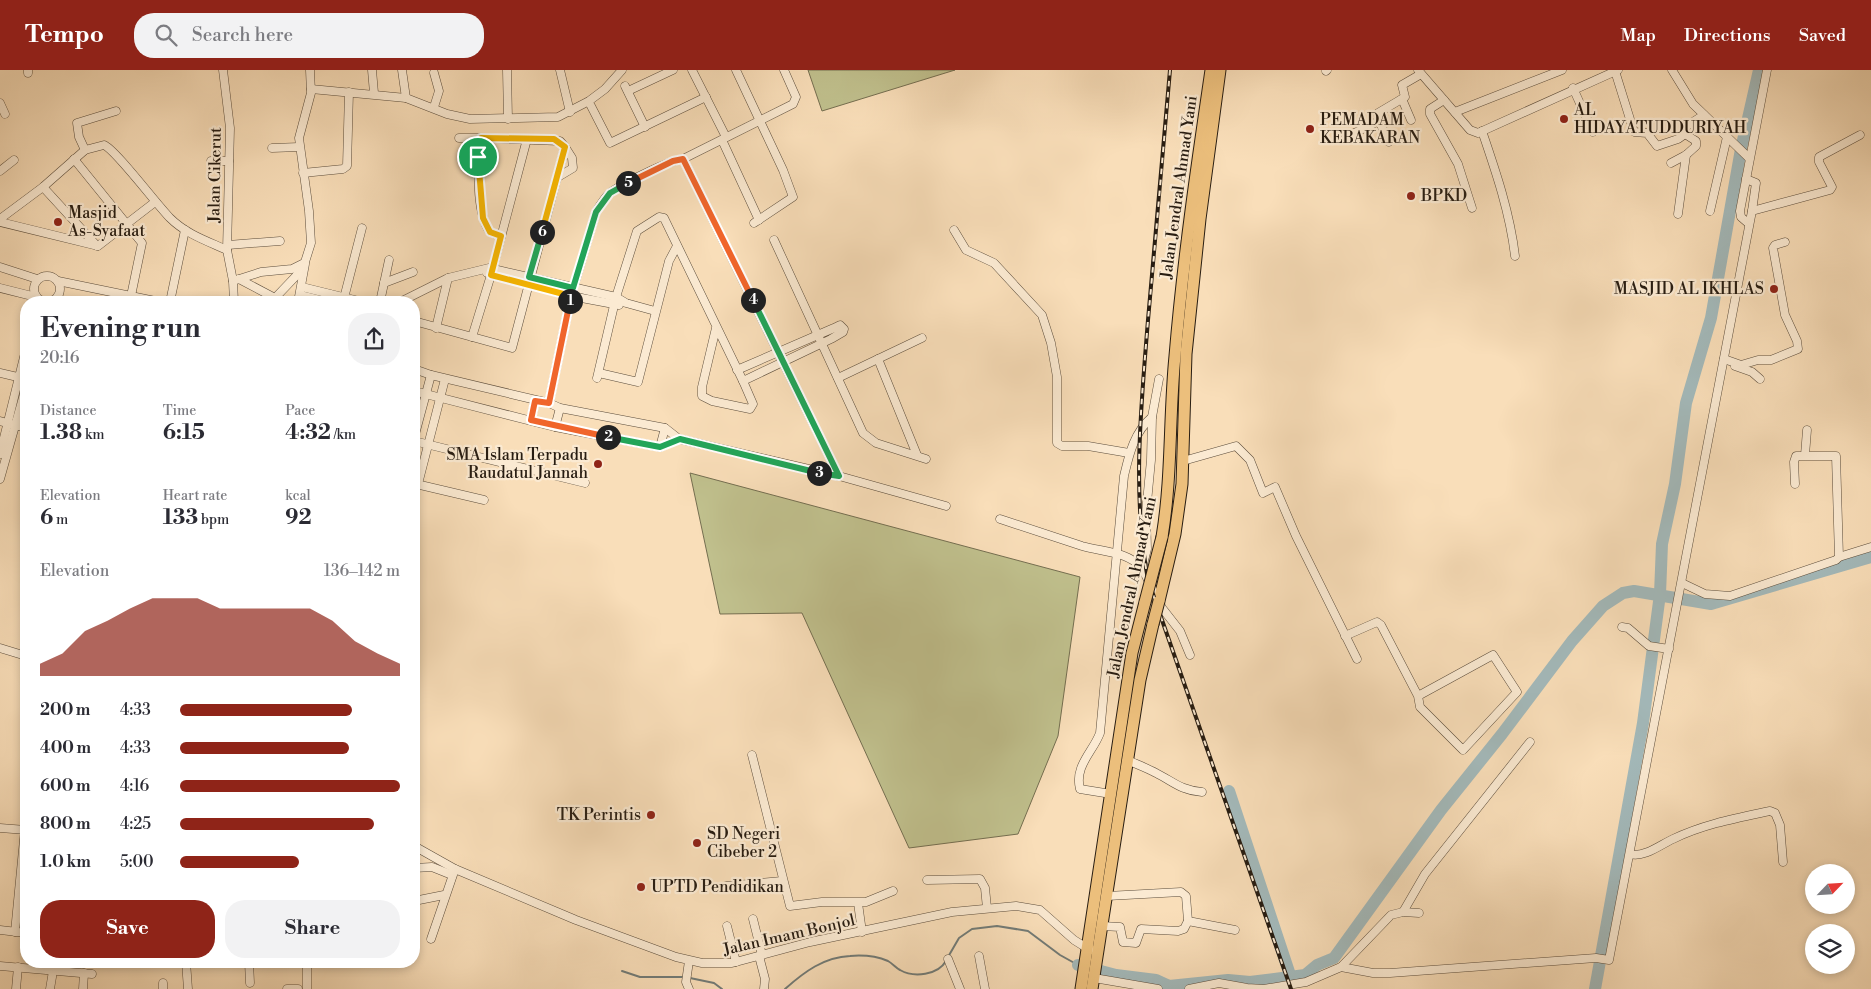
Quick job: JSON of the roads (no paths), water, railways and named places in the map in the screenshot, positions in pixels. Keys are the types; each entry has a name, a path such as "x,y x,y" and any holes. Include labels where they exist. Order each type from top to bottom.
{"highway":[{"name":"Jalan Jendral Ahmad Yani","path":"1092,968 1111,794 1132,653 1162,537 1169,481 1176,348 1188,232 1211,70"},
{"name":"Jalan Jendral Ahmad Yani","path":"1081,989 1092,968 1102,926 1140,680 1179,511 1183,461 1187,347 1200,219 1220,70"}],"street":[{"name":"Jalan Cikerut","path":"223,70 230,119 228,248 236,280 235,296"},
{"path":"300,295 311,233 299,147 300,128 311,89 310,70"},
{"path":"372,70 374,93"},
{"path":"402,70 406,98"},
{"path":"507,70 508,120"},
{"path":"560,70 570,112"},
{"path":"311,89 374,93 406,98 434,107 447,114 470,119 508,120 558,117 570,112 605,89 622,70"},
{"path":"645,127 626,89 673,70"},
{"path":"692,70 724,139 757,221 793,197 784,170 736,70"},
{"path":"549,403 572,292 596,212 601,203 610,193 624,184 673,161 683,159 796,101 794,90 784,70"},
{"path":"1455,112 1562,70"},
{"path":"1672,70 1687,97 1746,155"},
{"path":"1748,223 1740,215 1746,179 1746,155 1767,70"},
{"path":"1389,142 1379,121 1378,113 1406,97 1402,85 1419,72 1473,132 1482,131 1574,88 1617,71 1634,132 1647,133 1657,146 1678,139 1685,134"},
{"path":"434,74 439,92 434,107"},
{"path":"1574,88 1593,132"},
{"path":"304,173 343,169 346,166 349,92"},
{"path":"591,106 610,143 706,98"},
{"path":"1402,99 1410,120"},
{"path":"1444,100 1430,109 1430,114 1458,164 1472,208"},
{"path":"0,103 5,114"},
{"path":"85,150 79,137 77,123 116,111"},
{"path":"1685,134 1685,127 1704,114"},
{"path":"1346,137 1379,121"},
{"path":"1482,131 1501,190 1515,256"},
{"path":"1671,163 1686,155 1697,143 1685,134"},
{"path":"1752,211 1830,190 1832,187 1819,162 1819,157 1860,135"},
{"path":"1710,211 1727,137"},
{"path":"459,138 554,139 565,147 572,158 573,168 558,177"},
{"path":"481,138 478,169 483,218 490,232 501,236"},
{"path":"472,337 492,271 527,139"},
{"path":"0,221 85,150 100,145 110,148 155,202 185,230 228,248 280,241"},
{"path":"272,148 299,147"},
{"path":"420,323 511,350 565,147"},
{"path":"1678,214 1686,155"},
{"path":"683,159 839,476"},
{"path":"0,171 14,160"},
{"path":"36,296 34,284 44,276 52,276 58,280 131,296 142,245 140,239 125,224 74,160"},
{"path":"211,161 229,161"},
{"path":"1341,968 1373,973 1390,973 1600,958 1609,960 1668,649 1682,585 1748,223 1752,211 1756,183 1746,179"},
{"path":"43,187 98,246"},
{"path":"98,246 155,202"},
{"path":"677,246 669,261 638,382 598,376 616,301 637,231 663,217 743,382 753,404 750,409 712,401 702,396 702,387 716,328"},
{"path":"0,221 98,246"},
{"path":"345,296 362,228"},
{"path":"171,296 185,230"},
{"path":"954,230 966,250 994,263 1042,315 1051,343 1056,377 1057,443 1062,446 1088,446 1129,453"},
{"path":"774,240 866,438 926,459"},
{"path":"1724,361 1742,365 1758,360 1771,360 1798,349 1797,341 1785,315 1773,248 1775,245 1785,242"},
{"path":"381,296 389,260"},
{"path":"236,280 260,272 292,269 305,262"},
{"path":"279,296 305,262"},
{"path":"0,267 38,279"},
{"path":"412,296 448,278 483,270 655,311"},
{"path":"384,284 413,272"},
{"path":"436,328 448,278"},
{"path":"56,296 58,294 58,280"},
{"path":"236,280 268,296"},
{"path":"0,288 27,296"},
{"path":"737,370 818,334 840,326 844,329 838,335 822,344 743,382"},
{"path":"838,378 922,338"},
{"path":"878,359 916,455"},
{"path":"1724,361 1752,372 1760,379"},
{"path":"420,371 445,379 549,403 560,408 665,428 680,439 839,476 946,506"},
{"path":"0,373 20,377"},
{"path":"420,418 431,375"},
{"path":"420,471 445,379"},
{"path":"1142,568 1147,549 1146,513 1151,460 1152,417 1159,379"},
{"path":"0,454 20,387"},
{"path":"420,393 555,427 660,447 680,439"},
{"path":"0,479 8,423 20,399"},
{"path":"531,420 535,401"},
{"path":"555,427 560,408"},
{"path":"1111,794 1080,789 1079,784 1082,767 1088,752 1100,734 1124,476 1129,453 1140,430 1152,417"},
{"path":"660,447 665,428"},
{"path":"1805,455 1807,430"},
{"path":"420,442 585,483"},
{"path":"1183,461 1236,446 1250,460 1263,492 1275,487 1296,536 1357,659"},
{"path":"1795,484 1794,458 1798,455 1832,454 1837,459 1839,556"},
{"path":"420,485 484,500"},
{"path":"1000,519 1132,559 1142,568 1162,608 1180,631 1190,655"},
{"path":"1682,585 1705,594 1730,596 1830,564 1839,556 1871,547"},
{"path":"1345,636 1371,623 1376,622 1381,625 1418,696 1420,707 1463,750 1517,692 1493,655 1418,696"},
{"path":"1622,627 1628,628 1649,646 1668,649"},
{"path":"0,648 20,654"},
{"path":"1402,912 1425,874 1530,742"},
{"path":"752,755 782,881 790,906 822,902 858,903 873,900 893,891"},
{"path":"1127,760 1158,773 1176,786 1188,791 1202,792"},
{"path":"1630,854 1642,854 1718,821 1770,811 1775,813 1780,826 1783,862"},
{"path":"0,828 20,830"},
{"name":"Jalan Imam Bonjol","path":"420,850 453,872 576,920 689,961 714,964 736,962 946,913 1016,906 1040,910 1074,940 1092,968"},
{"path":"420,868 432,867 453,872 431,939"},
{"path":"927,880 980,879 985,888 988,908"},
{"path":"726,886 782,881"},
{"path":"15,932 20,886"},
{"path":"1102,926 1120,928 1123,942 1132,944 1136,943 1141,929 1178,931 1186,927 1188,921 1186,896 1181,892 1107,896"},
{"path":"420,901 444,895"},
{"path":"858,903 862,932"},
{"path":"1190,989 1219,983 1264,989 1306,982 1341,968 1391,915 1402,912 1419,913"},
{"path":"752,919 765,979 764,989"},
{"path":"1188,921 1235,930"},
{"path":"727,926 736,962"},
{"path":"0,930 20,932"},
{"path":"979,956 985,989"},
{"path":"948,959 960,989"},
{"path":"687,982 689,961"},
{"path":"0,966 18,967 16,989"},
{"path":"26,968 88,974 83,989"},
{"path":"186,968 188,989"},
{"path":"249,968 250,983"},
{"path":"307,968 307,989"},
{"path":"1092,968 1158,989"},
{"path":"50,989 52,971"},
{"path":"287,989 292,987 298,989"}],"waterway":[{"path":"1595,989 1643,723 1660,594 1662,544 1675,484 1686,403 1711,318 1741,149 1759,70"},
{"path":"1078,965 1116,975 1156,980 1169,986 1228,980 1250,982 1305,975 1317,965 1334,958 1441,810 1502,734 1572,641 1603,606 1623,593 1634,591 1711,604 1871,557"},
{"path":"1229,791 1292,981"},
{"path":"948,957 959,938 972,929 997,926 1028,931 1060,955 1078,965"},
{"path":"785,989 815,966 841,957 869,956 879,958 912,974 932,972 946,961"},
{"path":"622,971 640,977 685,977"},
{"path":"690,978 714,983 722,989"}],"railway":[{"path":"1170,70 1148,320 1139,450 1140,515 1143,548 1148,580 1291,989"}],"place":[{"name":"AL HIDAYATUDDURIYAH","path":"1564,119"},
{"name":"PEMADAM KEBAKARAN","path":"1310,129"},
{"name":"BPKD","path":"1411,196"},
{"name":"Masjid As-Syafaat","path":"58,222"},
{"name":"MASJID AL IKHLAS","path":"1774,289"},
{"name":"SMA Islam Terpadu Raudatul Jannah","path":"598,464"},
{"name":"TK Perintis","path":"651,815"},
{"name":"SD Negeri Cibeber 2","path":"697,843"},
{"name":"UPTD Pendidikan","path":"641,887"}]}
